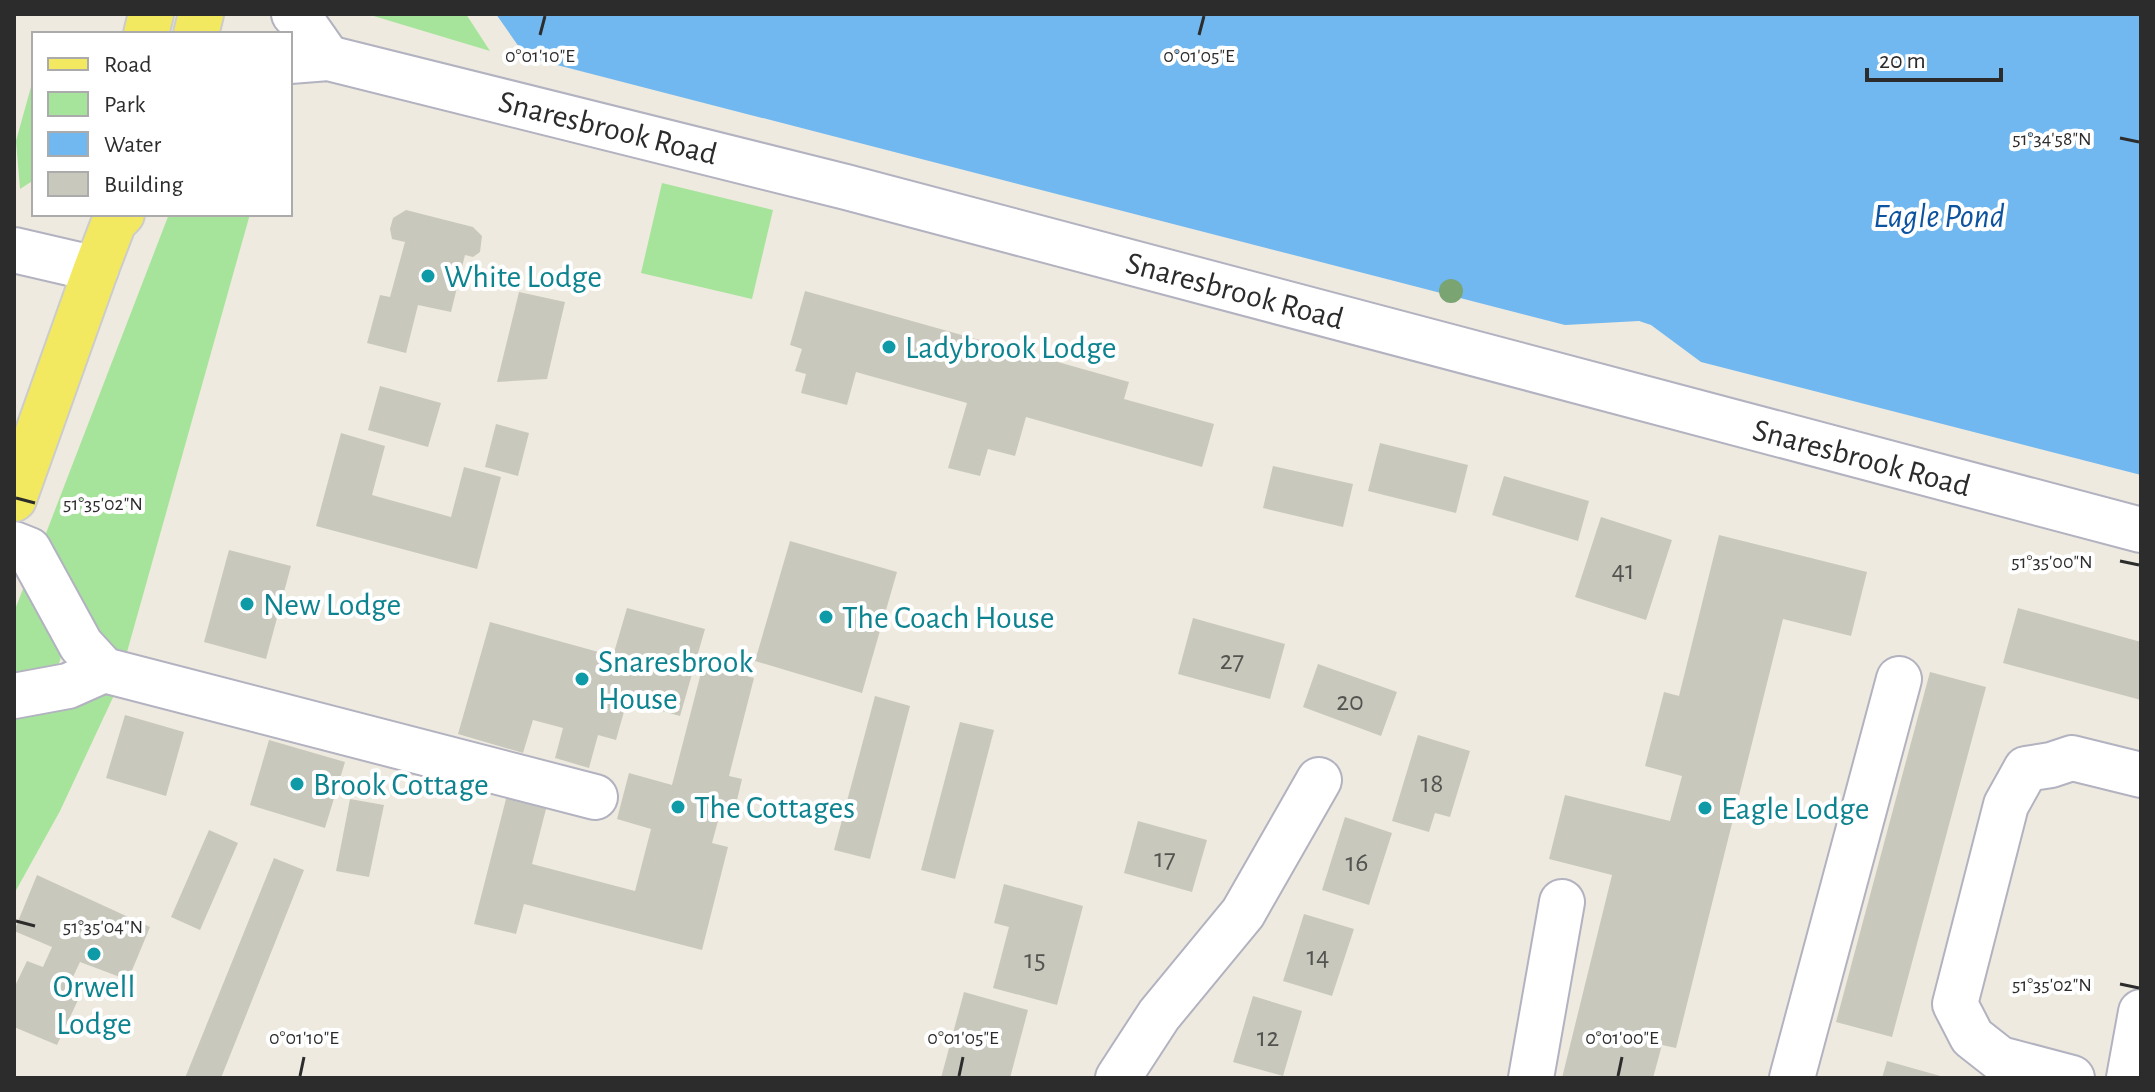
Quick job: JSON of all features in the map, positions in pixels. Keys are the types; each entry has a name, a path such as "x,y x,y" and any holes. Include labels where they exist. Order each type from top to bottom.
{"main road":[{"path":"14,499 116,217"}],"street":[{"name":"Snaresbrook Road","path":"294,14 300,18 309,59 846,187 2141,530"},
{"path":"14,250 96,269"},
{"path":"14,544 29,550 81,645 104,670 595,797"},
{"path":"14,696 68,686 104,670"},
{"path":"1792,1078 1899,679"},
{"path":"2072,1078 2000,1059 1972,1037 1955,1004 2006,805 2026,769 2072,758 2141,775"},
{"path":"1118,1078 1159,1015 1243,913 1319,780"},
{"path":"1531,1078 1562,902"},
{"path":"2129,1078 2141,1012"}],"green space":[{"path":"367,14 466,14 490,51"},
{"path":"32,83 32,181 20,189 16,141"},
{"path":"662,183 773,210 752,299 641,273"},
{"path":"168,216 249,216 127,652 105,646 43,541"},
{"path":"28,576 57,630 61,658 56,669 44,678 14,687 14,612"},
{"path":"116,691 60,811 14,894 14,709"}],"water":[{"name":"Eagle Pond","path":"496,14 2141,14 2141,475 1701,362 1651,325 1639,321 1565,325 526,57"}],"building":[{"name":"White Lodge","path":"406,210 473,227 482,236 480,252 473,257 465,255 451,312 418,305 406,353 367,343 380,295 390,297 405,242 392,239 390,229 393,218"},
{"path":"805,291 1129,382 1124,399 1214,424 1202,467 1026,417 1015,456 988,449 980,476 948,468 967,403 856,372 847,405 801,393 806,374 795,371 802,349 790,345"},
{"path":"519,292 565,302 547,379 497,382"},
{"path":"380,386 441,403 428,447 368,430"},
{"path":"496,424 529,433 518,476 485,467"},
{"path":"341,433 385,446 372,495 451,517 464,467 501,477 477,569 316,526"},
{"path":"1380,443 1468,465 1456,513 1368,491"},
{"path":"1273,466 1353,484 1343,527 1263,508"},
{"path":"1504,476 1589,501 1578,541 1492,515"},
{"path":"1601,517 1672,540 1646,620 1575,597"},
{"name":"Eagle Lodge","path":"1719,535 1867,572 1851,636 1783,619 1676,1048 1662,1045 1653,1078 1562,1078 1612,875 1549,859 1565,795 1670,821 1682,776 1645,766 1664,692 1679,696"},
{"name":"The Coach House","path":"790,541 897,572 862,693 755,661"},
{"name":"New Lodge","path":"229,550 291,566 266,659 204,642"},
{"name":"Snaresbrook House","path":"627,608 705,629 680,716 627,701 616,740 598,735 589,768 555,758 563,728 533,720 523,753 458,734 490,622 613,656"},
{"path":"2018,608 2141,642 2141,700 2003,663"},
{"path":"1193,618 1285,644 1270,699 1178,674"},
{"path":"1318,664 1397,692 1381,736 1303,707"},
{"name":"The Cottages","path":"703,665 754,678 729,776 742,779 734,813 721,810 712,843 728,847 702,950 524,904 516,934 474,924 507,795 547,805 532,864 635,891 651,829 617,819 629,773 672,785"},
{"path":"1930,672 1986,687 1892,1037 1836,1022"},
{"path":"875,696 910,706 870,859 834,850"},
{"path":"125,715 184,732 166,796 106,778"},
{"path":"960,722 994,730 955,879 921,870"},
{"path":"1418,735 1470,751 1450,817 1435,813 1429,832 1392,821"},
{"name":"Brook Cottage","path":"269,740 345,762 325,828 250,805"},
{"path":"350,799 384,805 369,877 336,871"},
{"path":"1345,817 1392,833 1369,905 1322,890"},
{"path":"1138,821 1207,840 1192,892 1124,873"},
{"path":"209,830 238,843 200,930 171,917"},
{"path":"274,858 304,870 221,1078 185,1078"},
{"name":"Orwell Lodge","path":"37,875 150,927 128,980 80,962 72,979 85,985 57,1045 14,1027 14,988 27,961 43,967 52,947 14,931"},
{"path":"1004,884 1083,906 1057,1005 993,988 1009,927 994,923"},
{"path":"1304,914 1354,929 1332,996 1283,981"},
{"path":"964,992 1028,1010 1010,1078 941,1078"},
{"path":"1253,996 1302,1011 1283,1076 1233,1062"},
{"path":"1887,1061 1944,1077 1944,1078 1882,1078"}],"place":[{"name":"White Lodge","path":"428,276"},
{"name":"Ladybrook Lodge","path":"889,347"},
{"name":"New Lodge","path":"247,604"},
{"name":"The Coach House","path":"826,617"},
{"name":"Snaresbrook House","path":"582,679"},
{"name":"Brook Cottage","path":"297,784"},
{"name":"The Cottages","path":"678,807"},
{"name":"Eagle Lodge","path":"1705,808"},
{"name":"Orwell Lodge","path":"94,954"}]}
